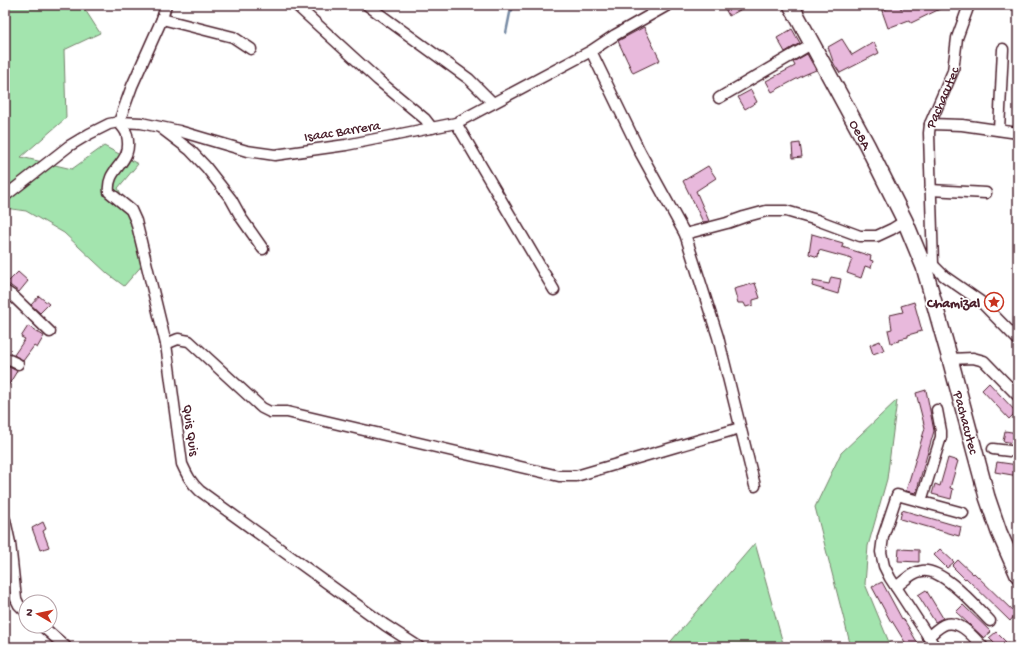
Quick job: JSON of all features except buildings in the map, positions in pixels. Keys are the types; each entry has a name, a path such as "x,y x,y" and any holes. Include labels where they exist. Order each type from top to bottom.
{"street":[{"path":"5,196 69,146 96,130 109,124 119,122 132,86 162,19 166,5"},
{"path":"296,5 378,80 425,119 432,128"},
{"path":"367,5 469,78 493,103"},
{"name":"Isaac Barrera","path":"119,122 141,123 180,131 247,151 275,155 346,145 456,123 591,51 615,35 668,5"},
{"name":"Oe8A","path":"791,5 813,43 867,145 928,266"},
{"name":"Pachacutec","path":"969,5 957,38 953,71 930,124 928,133 930,190 928,266 950,359 987,497 999,532 1018,574"},
{"path":"162,19 233,37 252,49"},
{"path":"719,98 813,43"},
{"path":"999,130 1003,49"},
{"path":"591,51 640,152 685,234 718,337 755,486"},
{"name":"Quis Quis","path":"119,122 127,134 127,156 111,175 108,183 110,192 131,210 136,221 166,344 182,464 186,475 200,491 385,625 419,647"},
{"path":"456,123 554,290"},
{"path":"930,124 962,125 1018,133"},
{"path":"160,127 190,150 206,167 231,199 242,219 263,249"},
{"path":"930,190 986,193"},
{"path":"685,234 727,224 744,217 766,211 786,211 817,220 860,236 876,236 905,221"},
{"path":"928,266 980,301 1018,340"},
{"path":"5,291 14,297 50,332"},
{"path":"166,344 178,339 189,341 253,401 270,412 287,412 559,476 576,476 740,428"},
{"path":"5,358 18,364"},
{"path":"950,359 978,358 984,361 1018,396"},
{"path":"921,502 941,436 937,410"},
{"path":"993,448 1018,452"},
{"path":"935,647 884,566 881,552 882,537 897,496 963,513"},
{"path":"5,520 16,598 18,603"},
{"path":"896,587 912,574 930,570 957,587 990,621"},
{"path":"928,637 947,624 956,624 965,629 983,647"},
{"path":"51,634 66,647"}],"green space":[{"path":"5,5 82,5 100,33 64,50 66,118 21,157 72,169 104,146 138,164 118,188 151,255 124,286 108,274 64,233 26,211 5,208"},
{"path":"897,400 887,479 868,546 865,584 891,647 851,647 815,507 841,453"},
{"path":"755,543 784,647 666,647"}],"waterway":[{"path":"506,33 510,13 515,5"}],"place":[{"name":"Chamizal","path":"994,302"}]}
